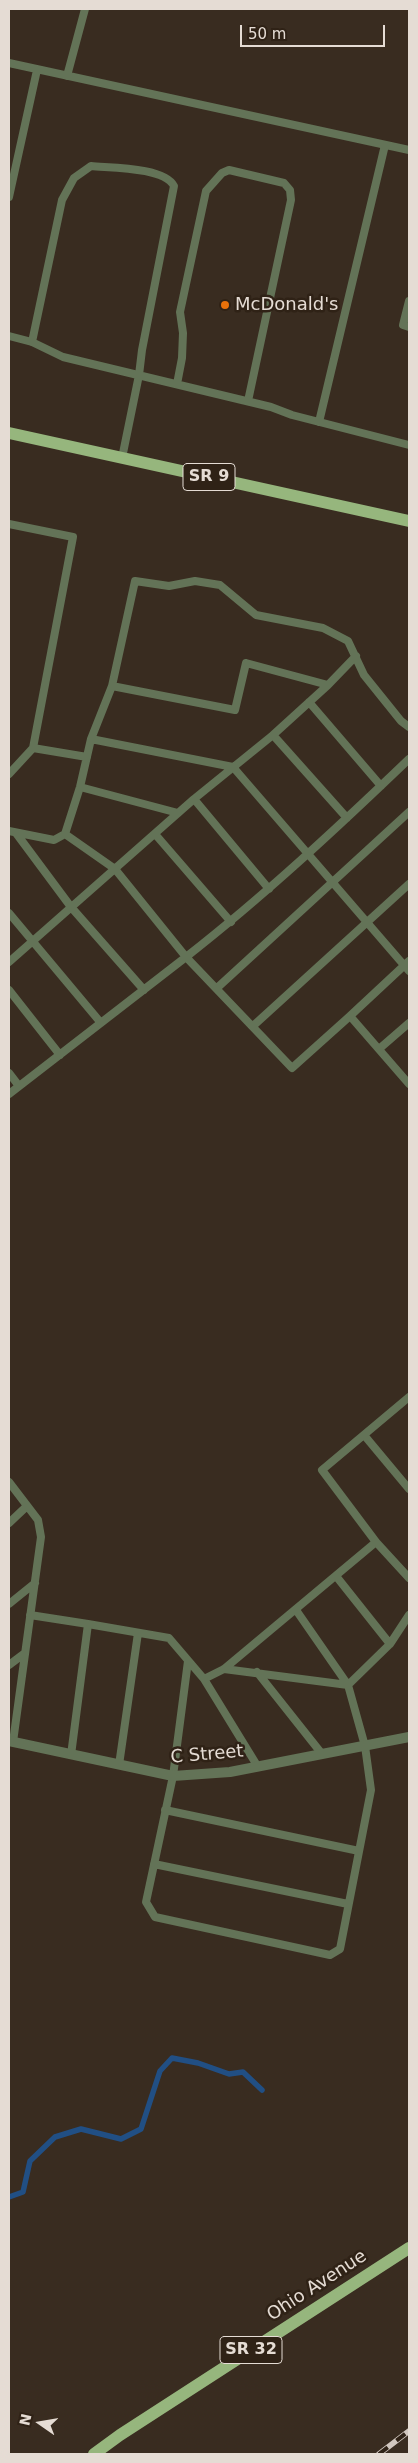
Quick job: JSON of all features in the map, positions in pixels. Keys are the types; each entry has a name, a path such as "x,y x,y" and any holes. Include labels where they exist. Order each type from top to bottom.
{"main road":[{"name":"SR 9","path":"9,432 409,521"},
{"name":"Ohio Avenue","path":"94,2454 120,2434 409,2248"}],"street":[{"name":"C Street","path":"11,1741 173,1776 230,1772 409,1737"}],"lane":[{"path":"67,76 85,9"},
{"path":"9,63 409,150"},
{"path":"9,198 37,70"},
{"path":"319,422 385,145"},
{"path":"32,342 62,200 74,178 90,166 164,175 174,186 142,350 140,375 122,458"},
{"path":"176,384 182,358 183,333 180,312 206,191 222,173 229,170 284,183 290,190 291,200 248,401"},
{"path":"409,301 403,325 409,326"},
{"path":"9,336 32,342 63,357 248,401 409,446"},
{"path":"9,524 73,537 32,748 9,774"},
{"path":"12,832 54,840 65,834 80,787 91,740 112,686 135,581 169,586 195,581 220,585 256,615 323,628 348,640 364,675 401,721 409,727"},
{"path":"9,962 194,799 273,735 328,685 356,656"},
{"path":"112,686 235,710 246,663 328,685"},
{"path":"309,702 381,786"},
{"path":"273,735 347,818"},
{"path":"65,834 114,869 186,958 217,988 292,1068 408,966 367,922 233,766 91,740"},
{"path":"32,748 87,757"},
{"path":"9,1094 231,922 308,854 409,760"},
{"path":"80,787 178,813"},
{"path":"194,799 268,889"},
{"path":"217,988 409,812"},
{"path":"12,832 71,907 144,990"},
{"path":"155,834 231,922"},
{"path":"253,1026 409,884"},
{"path":"9,913 101,1023"},
{"path":"9,990 60,1055"},
{"path":"350,1016 409,1084"},
{"path":"379,1049 409,1023"},
{"path":"9,1073 19,1086"},
{"path":"409,1397 322,1470 376,1542 409,1578"},
{"path":"364,1435 409,1489"},
{"path":"9,1482 38,1520 41,1537 11,1741"},
{"path":"9,1523 27,1506"},
{"path":"204,1679 224,1669 376,1542"},
{"path":"336,1576 390,1644"},
{"path":"9,1604 35,1583"},
{"path":"188,1661 173,1776 146,1902 155,1917 330,1955 340,1949 371,1790 365,1746 348,1685 296,1610"},
{"path":"30,1615 169,1638 204,1679 258,1767"},
{"path":"348,1685 390,1644 409,1615"},
{"path":"72,1755 88,1624"},
{"path":"118,1765 138,1633"},
{"path":"9,1664 25,1653"},
{"path":"224,1669 348,1685"},
{"path":"258,1672 322,1754"},
{"path":"165,1810 359,1851"},
{"path":"154,1864 348,1904"}],"waterway":[{"path":"9,2197 23,2192 30,2161 55,2137 81,2129 121,2139 141,2129 160,2071 172,2058 198,2063 229,2074 243,2072 262,2090"}],"railway":[{"path":"379,2454 409,2431"}],"place":[{"name":"McDonald's","path":"225,305"}]}
